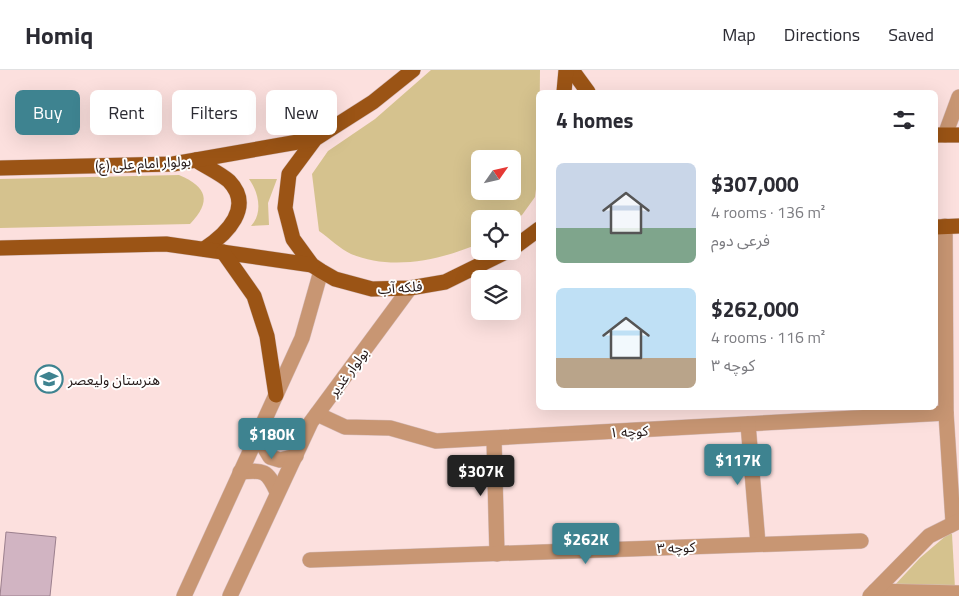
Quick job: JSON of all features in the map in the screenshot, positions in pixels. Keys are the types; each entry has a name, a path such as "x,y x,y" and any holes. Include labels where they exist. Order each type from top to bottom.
{"main road":[{"name":"فلکه آب","path":"413,70 373,102 315,139 289,174 285,208 293,238 316,268 335,279 372,289 410,288 445,282 490,260"},
{"path":"564,90 566,70"},
{"path":"572,70 587,90"},
{"name":"بولوار امام علی (ع)","path":"0,168 173,164 315,139"},
{"path":"196,160 228,181 238,195 239,206 235,222 221,238 204,249"},
{"name":"فلکه آب","path":"521,242 536,231"},
{"path":"0,248 166,244 316,268"},
{"path":"521,247 536,244"},
{"path":"223,252 254,296 267,336 276,395"}],"street":[{"path":"947,135 959,97"},
{"path":"873,594 929,536 956,522 946,413 947,226"},
{"path":"184,596 302,338 316,268"},
{"name":"بولوار غدیر","path":"230,596 311,422 410,288"},
{"name":"کوچه ۱","path":"317,414 345,427 390,428 436,441 946,413"},
{"path":"748,424 758,544"},
{"path":"260,428 261,442 270,457 280,460 296,456"},
{"path":"494,439 497,554"},
{"path":"240,472 260,470 270,476 277,492"},
{"name":"کوچه ۳","path":"310,560 861,541"},
{"path":"873,594 959,593"}],"shaded area":[{"path":"431,70 540,70 540,90 536,90 535,197 521,216 521,210 471,210 471,247 450,254 417,261 383,262 351,254 319,231 312,174 328,151 375,119"},
{"path":"179,175 196,184 203,195 204,202 202,208 190,224 0,228 0,179"},
{"path":"249,179 277,179 268,203 269,225 251,226 257,215 258,203 255,190"},
{"path":"948,534 952,534 955,588 892,588 920,558"}],"building":[{"path":"6,532 56,537 50,596 0,596"}],"place":[{"name":"هنرستان ولیعصر","path":"49,379"}]}
